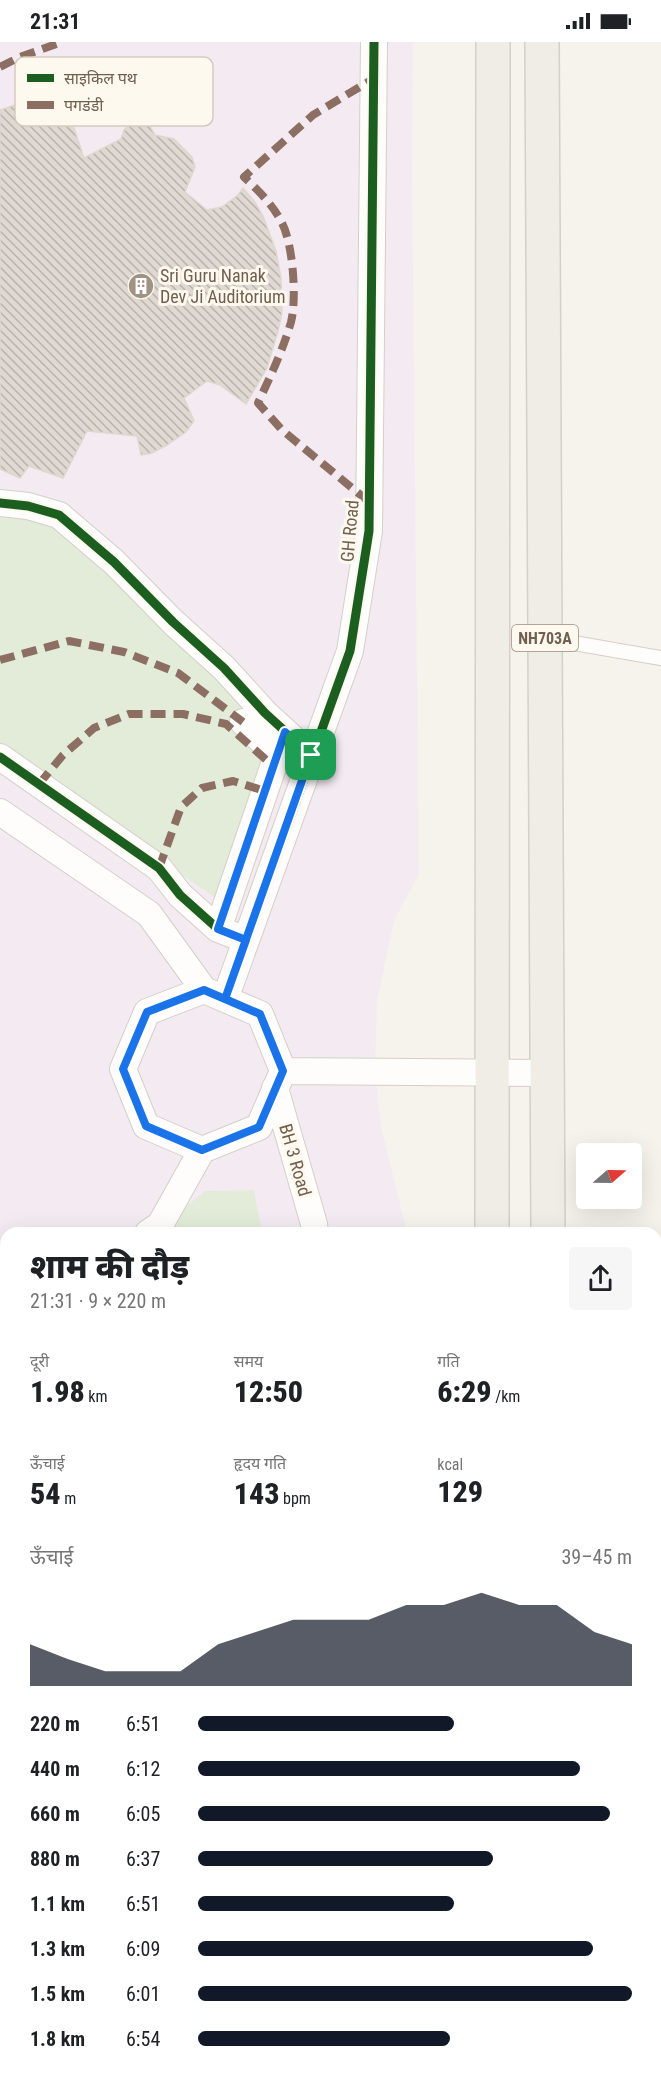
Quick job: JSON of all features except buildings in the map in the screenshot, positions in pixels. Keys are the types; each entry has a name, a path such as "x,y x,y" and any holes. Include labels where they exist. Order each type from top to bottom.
{"highway":[{"name":"NH703A","path":"492,1227 493,42"},
{"name":"NH703A","path":"542,42 548,1227"}],"street":[{"name":"GH Road","path":"214,994 246,940 350,651 369,531 374,42"},
{"path":"0,503 28,506 59,515 114,561 173,622 224,668 264,713 311,755"},
{"path":"243,722 276,755"},
{"path":"218,929 285,732"},
{"path":"0,757 159,868 180,895 218,929 246,940"},
{"path":"0,812 149,914 214,994 260,1014 279,1079 259,1127 202,1150 157,1227"},
{"path":"202,1150 146,1126 123,1069 147,1012 214,994"},
{"path":"279,1079 492,1072 548,1073"},
{"name":"BH 3 Road","path":"279,1079 314,1227"}],"lane":[{"path":"545,638 661,658"}],"shaded area":[{"path":"0,42 413,42 412,174 419,874 394,921 377,1001 375,1071 381,1126 406,1227 0,1227"}],"green space":[{"path":"0,517 40,517 95,560 282,741 217,899 0,750"},
{"path":"254,1190 261,1227 160,1227 205,1191"}],"marked path":[{"path":"20,57 62,42"},
{"path":"0,67 15,60"},
{"path":"369,502 282,430 258,403 291,322 294,300 293,272 289,244 282,223 265,198 244,177 313,115 373,79"},
{"path":"0,660 69,641 124,652 178,673 243,722"},
{"path":"39,784 63,755 94,728 129,714 183,714 226,724 273,766"},
{"path":"159,868 181,807 202,788 233,781 265,791"}],"cycle path":[{"path":"225,999 350,651 369,531 374,42"},
{"path":"0,503 28,506 59,515 114,562 173,622 224,668 265,713 311,755"},
{"path":"0,757 159,868 180,895 218,929 246,940"}],"place":[{"name":"Sri Guru Nanak Dev Ji Auditorium","path":"141,286"}],"route":[{"path":"311,755 246,940 225,999 204,990 147,1012 123,1069 146,1126 202,1150 259,1127 283,1071 260,1014 225,999 246,940 218,929 285,732 311,755"}]}
